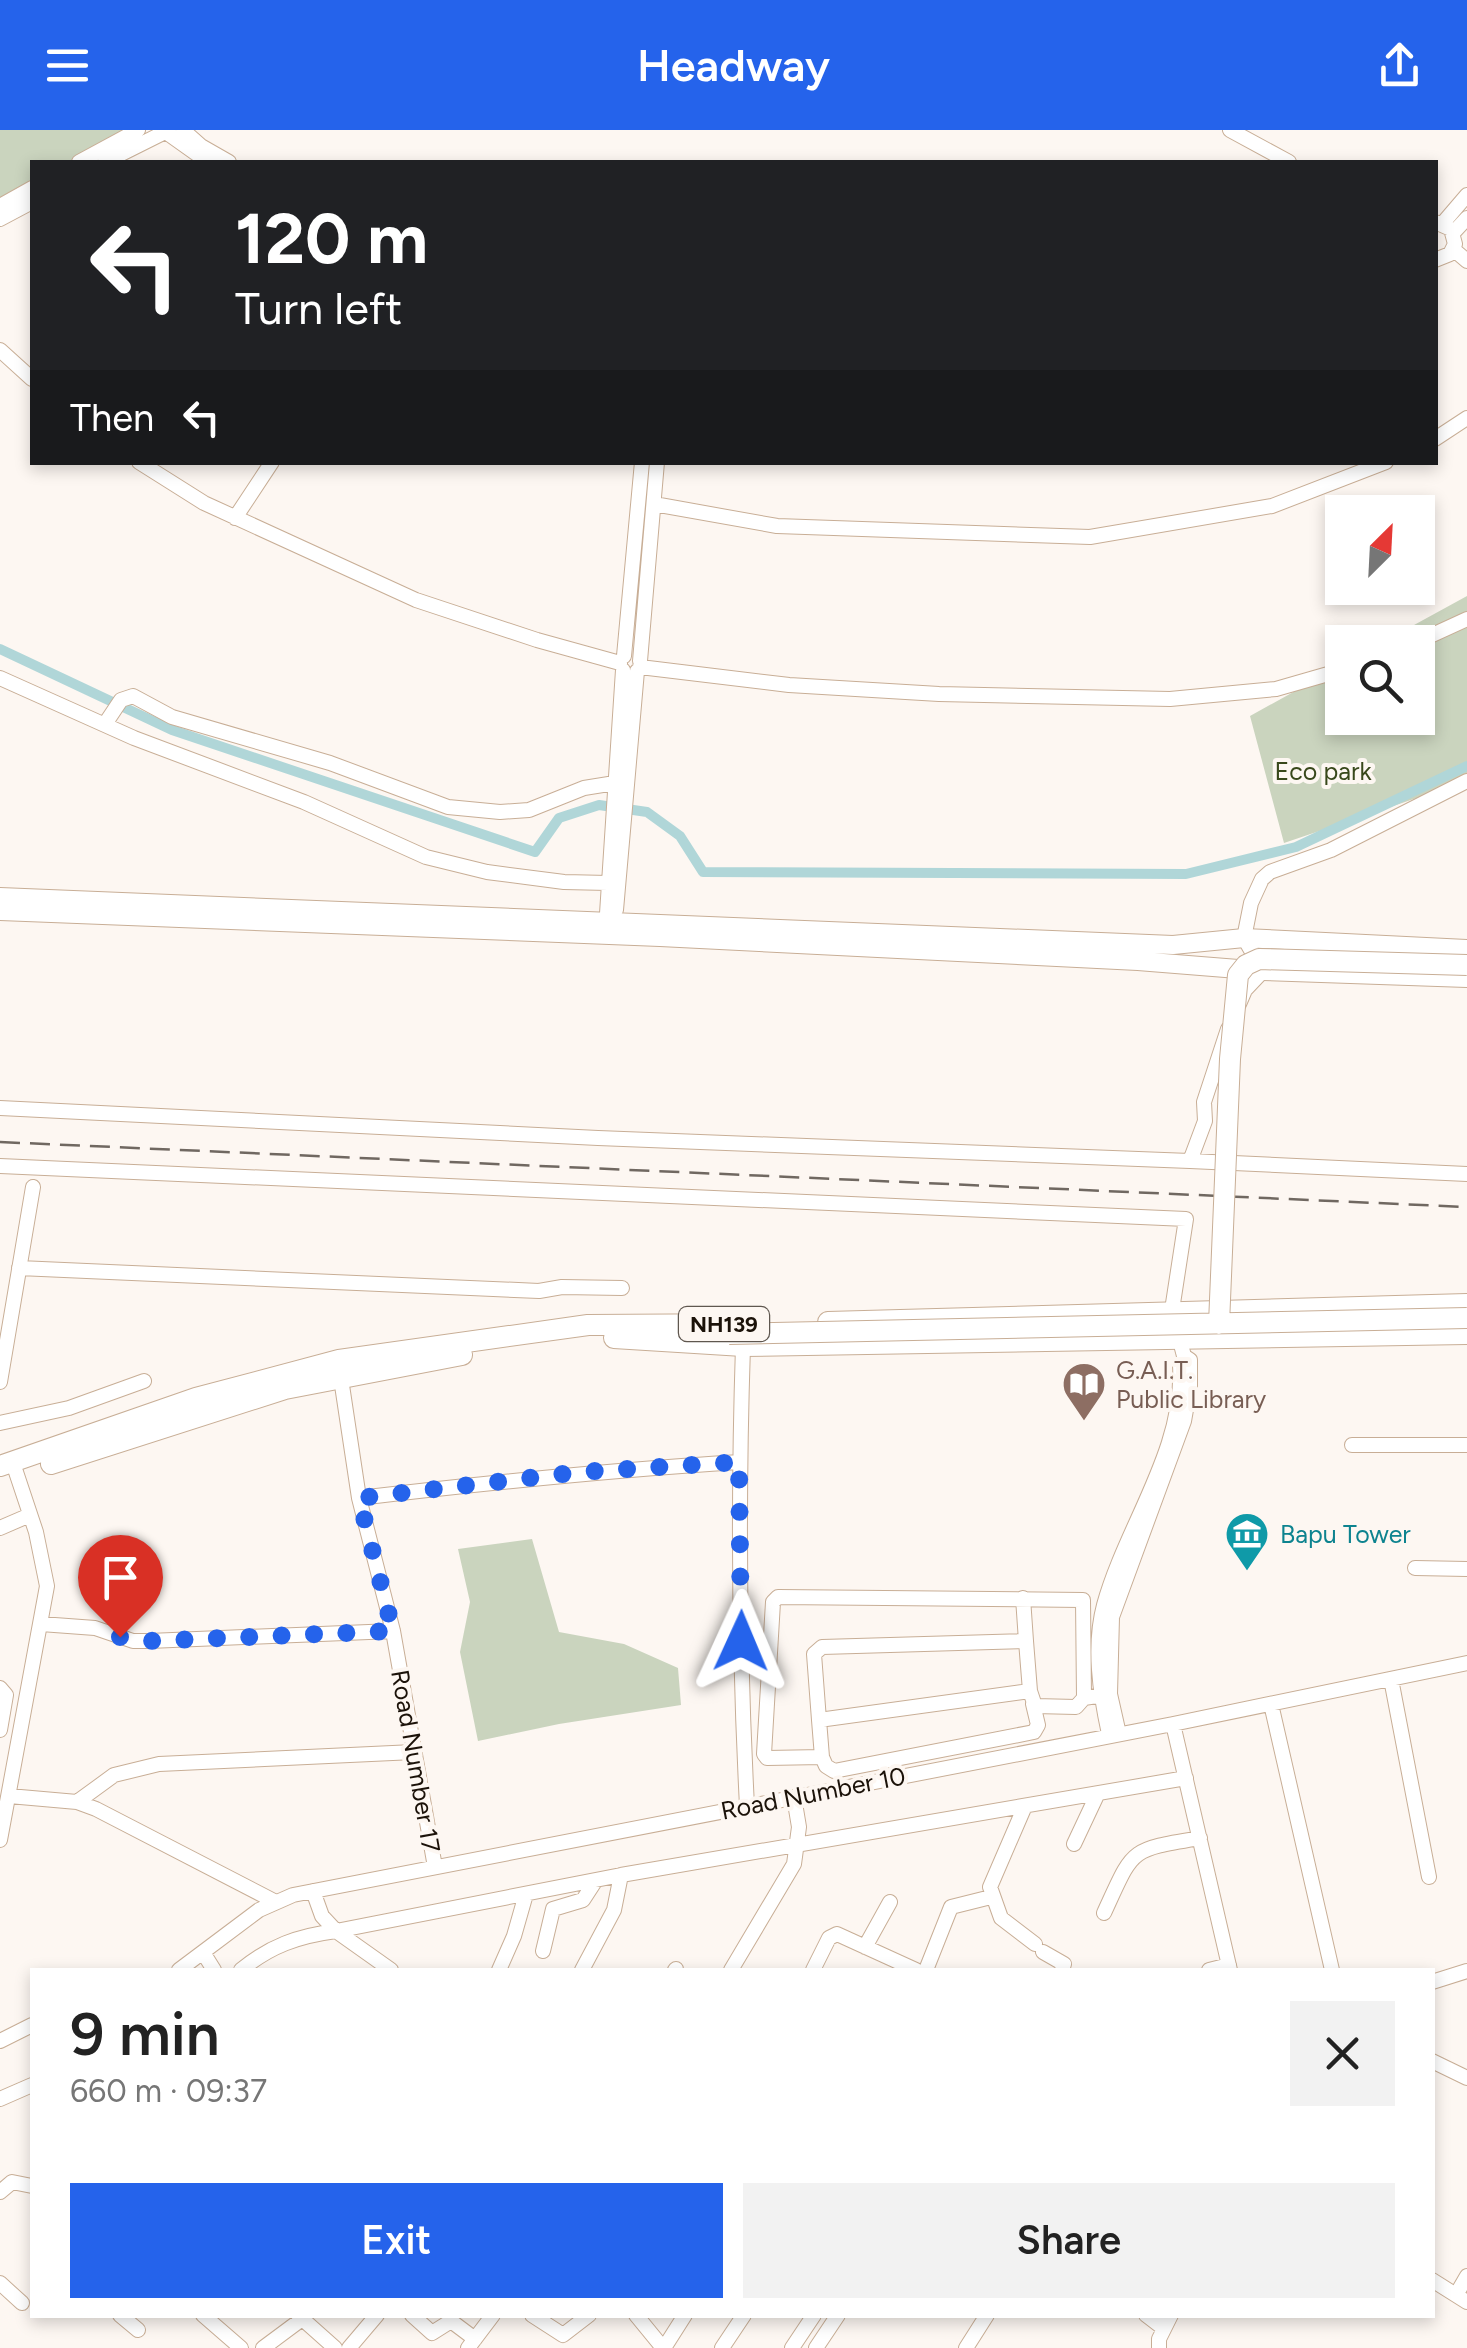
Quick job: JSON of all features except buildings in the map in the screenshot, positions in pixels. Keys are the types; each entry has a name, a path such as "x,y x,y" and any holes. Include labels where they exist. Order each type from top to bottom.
{"highway":[{"path":"1219,1324 1230,1059 1238,975 1246,965 1259,960 1467,966"},
{"name":"NH139","path":"721,1336 1172,1310 1467,1304"},
{"path":"1264,1308 1264,1337"},
{"path":"721,1336 1467,1318"},
{"name":"NH139","path":"8,1471 196,1398 503,1334 588,1325 721,1336 1182,1347 1264,1337 1467,1334"}],"main road":[{"path":"0,896 610,928 1262,972 1467,978"},
{"path":"0,911 1173,945 1244,938 1467,948"}],"street":[{"path":"83,160 138,130"},
{"path":"183,130 226,160"},
{"path":"1230,130 1285,160"},
{"path":"109,160 166,131 205,160"},
{"path":"0,206 30,189"},
{"path":"1444,226 1467,195"},
{"path":"0,219 30,203"},
{"path":"1444,226 1467,218"},
{"path":"1444,226 1454,249 1467,262"},
{"path":"1438,259 1446,258 1454,249"},
{"path":"0,350 30,377"},
{"path":"1438,437 1467,418"},
{"path":"143,465 204,503 416,600 537,640 631,665 790,686 1170,699 1276,689 1325,675"},
{"path":"235,518 270,465"},
{"path":"631,665 642,465"},
{"path":"610,928 618,788 657,465"},
{"path":"654,504 776,526 1090,537 1272,506 1378,465"},
{"path":"1435,633 1467,619"},
{"path":"0,678 304,802 426,857 487,872 608,883"},
{"path":"105,724 118,705 133,696 172,717 330,764 448,807 500,812 529,810 584,788 618,788"},
{"path":"1190,1161 1204,1121 1204,1102 1219,1050 1245,990 1262,972 1244,938 1251,903 1262,879 1270,872 1332,850 1467,781"},
{"path":"610,928 608,883 617,818"},
{"path":"0,1108 598,1138 1467,1174"},
{"path":"0,1166 1186,1218 1172,1310 1182,1347 1190,1360 1190,1388 1116,1600 1105,1695 1114,1735"},
{"path":"0,1382 32,1187"},
{"path":"19,1268 539,1291 562,1287 622,1288"},
{"path":"721,1336 739,1462 740,1680 747,1806"},
{"name":"Road Number 17","path":"340,1368 359,1498 393,1631 435,1867"},
{"path":"0,1424 69,1408 144,1381"},
{"path":"1352,1445 1467,1445"},
{"path":"359,1498 580,1472 739,1462"},
{"path":"0,1840 45,1603 45,1568 30,1515 8,1471"},
{"path":"0,1528 30,1515"},
{"path":"1415,1568 1467,1568"},
{"path":"822,1757 772,1760 764,1754 772,1602 778,1597 1078,1599 1085,1603 1084,1698"},
{"path":"1023,1598 1031,1698 1038,1725 1034,1732 834,1771 826,1766 822,1757 814,1654 822,1647 1026,1640"},
{"path":"40,1624 95,1628 132,1641 393,1631"},
{"name":"Road Number 10","path":"182,1968 274,1901 313,1891 1467,1664"},
{"path":"1392,1679 1430,1877"},
{"path":"0,1688 6,1695 0,1730"},
{"path":"1031,1698 1040,1708 1076,1707 1084,1698 1105,1695"},
{"path":"819,1720 1031,1698"},
{"path":"1271,1704 1332,1968"},
{"path":"1173,1724 1230,1968"},
{"path":"77,1802 114,1775 160,1764 414,1752"},
{"path":"243,1968 262,1952 286,1941 621,1875 1186,1778"},
{"path":"1074,1844 1098,1794"},
{"path":"8,1796 77,1802 274,1901"},
{"path":"731,1968 789,1876 798,1846 794,1797"},
{"path":"1025,1806 992,1877 991,1897 1001,1918 1064,1964 1063,1968"},
{"path":"1104,1913 1132,1856 1152,1847 1200,1838"},
{"path":"583,1968 614,1910 621,1875"},
{"path":"543,1950 553,1908 583,1900 596,1880"},
{"path":"313,1891 322,1916 336,1931 388,1968"},
{"path":"500,1968 526,1894"},
{"path":"927,1968 951,1907 991,1897"},
{"path":"865,1947 890,1902"},
{"path":"814,1968 833,1934 912,1968"},
{"path":"204,1954 213,1968"},
{"path":"1435,1981 1467,1972"},
{"path":"0,2041 30,2026"},
{"path":"1435,2062 1467,2078"},
{"path":"0,2099 30,2086"},
{"path":"0,2192 12,2182 30,2186"},
{"path":"1435,2282 1461,2299 1467,2276"},
{"path":"0,2283 22,2302"},
{"path":"124,2318 138,2330"},
{"path":"206,2318 241,2348"},
{"path":"263,2348 299,2318"},
{"path":"301,2318 319,2343 335,2348"},
{"path":"350,2348 374,2318"},
{"path":"415,2318 432,2333 451,2321 472,2343 492,2318"},
{"path":"537,2318 563,2335 585,2318"},
{"path":"639,2318 664,2348 683,2318"},
{"path":"722,2348 742,2318"},
{"path":"792,2348 812,2318"},
{"path":"816,2348 836,2318"},
{"path":"966,2348 985,2318"},
{"path":"1159,2348 1167,2322"}],"green space":[{"path":"0,130 135,130 81,160 30,160 30,189 0,208"},
{"name":"Eco park","path":"1467,596 1467,781 1284,843 1250,716 1325,674 1325,735 1435,735 1435,625 1414,625"},
{"path":"532,1539 559,1632 624,1644 678,1668 681,1705 478,1741 460,1652 470,1602 458,1549"}],"waterway":[{"path":"0,649 172,730 535,852 559,818 599,805 647,812 680,836 703,872 1186,874 1296,847 1467,766"}],"railway":[{"path":"0,1142 1467,1207"}],"place":[{"name":"G.A.I.T. Public Library","path":"1084,1422"},
{"name":"Bapu Tower","path":"1247,1572"}],"route":[{"path":"120,1637 149,1641 393,1631 359,1498 580,1472 739,1462 741,1641"}]}
